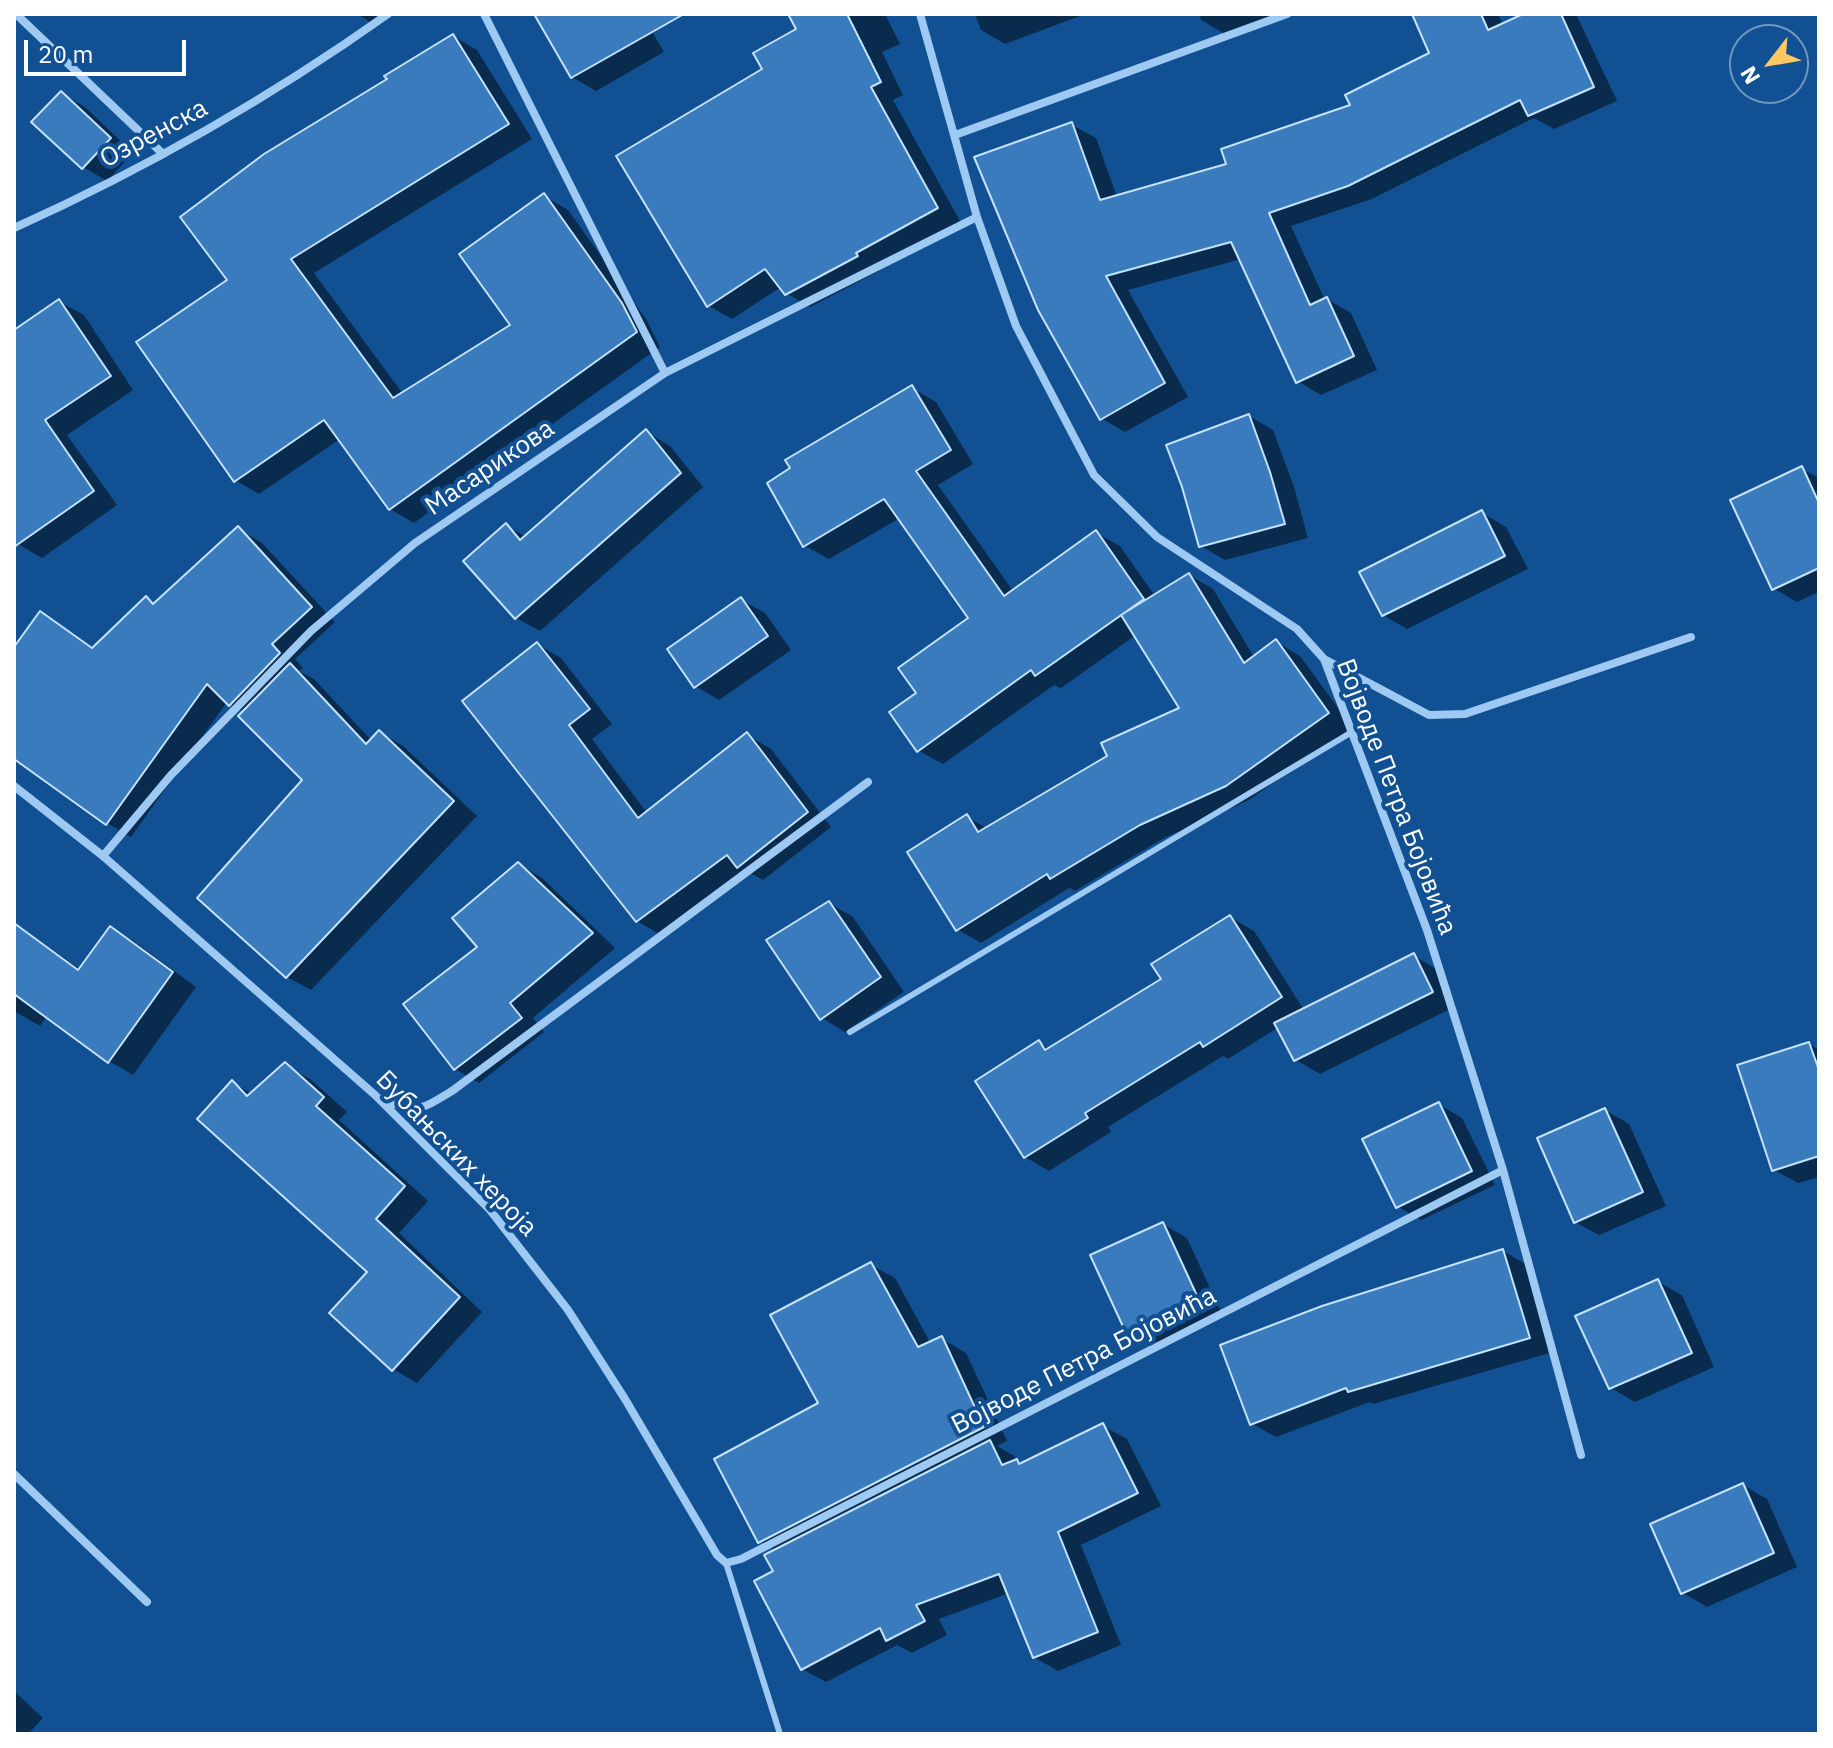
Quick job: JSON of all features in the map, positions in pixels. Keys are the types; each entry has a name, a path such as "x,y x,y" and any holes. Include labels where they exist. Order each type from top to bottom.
{"street":[{"path":"16,14 163,154"},
{"name":"Озренска","path":"14,228 163,154 286,81 388,14"},
{"path":"484,14 665,373"},
{"name":"Војводе Петра Бојовића","path":"920,14 977,217 1016,326 1094,475 1157,537 1297,629 1324,659 1427,930 1503,1170 1581,1455"},
{"path":"955,135 1287,14"},
{"name":"Масарикова","path":"103,856 171,775 311,631 415,543 665,373 977,217"},
{"path":"1324,659 1429,715 1465,714 1691,637"},
{"path":"375,1095 407,1110 428,1106 452,1091 868,782"},
{"name":"Бубањских хероја","path":"14,786 103,856 375,1095 490,1210 568,1310 625,1399 717,1555 726,1563"},
{"name":"Војводе Петра Бојовића","path":"726,1563 741,1559 1503,1170"},
{"path":"14,1474 147,1602"}],"lane":[{"path":"850,1032 1352,732"},
{"name":"Бубањских хероја","path":"726,1563 780,1734"}],"building":[{"path":"534,14 684,14 571,78"},
{"path":"788,14 847,14 881,82 871,87 938,208 785,295 765,269 707,307 616,156 762,69 753,53 796,29"},
{"path":"1412,14 1481,14 1488,30 1523,14 1561,14 1594,87 1528,116 1520,100 1348,186 1269,213 1310,305 1327,297 1354,356 1296,383 1231,242 1106,276 1165,383 1100,420 1038,310 974,157 1072,122 1100,200 1226,164 1221,149 1350,105 1345,95 1429,53"},
{"path":"453,34 509,124 291,259 393,398 510,325 459,254 544,193 622,303 637,332 389,510 324,420 234,482 136,342 227,280 180,217 264,154 387,79 384,76"},
{"path":"61,91 111,138 82,169 31,122"},
{"path":"59,299 111,376 45,420 94,491 14,547 14,330"},
{"path":"912,385 951,450 916,471 1004,596 1096,530 1144,599 1035,676 1031,670 917,752 889,712 916,693 898,668 968,618 884,499 803,547 767,483 790,468 785,460"},
{"path":"1249,414 1285,524 1199,547 1166,445"},
{"path":"646,429 681,473 515,619 463,561 506,523 520,540"},
{"path":"1802,466 1819,503 1819,568 1772,590 1730,500"},
{"path":"1482,510 1505,556 1382,616 1359,572"},
{"path":"238,526 312,607 272,644 280,653 229,706 207,684 106,825 14,759 14,647 40,611 92,648 146,596 153,604"},
{"path":"1189,573 1244,663 1276,639 1329,713 1226,786 1140,825 1050,879 1047,874 956,931 907,852 967,814 978,832 1107,756 1101,743 1179,708 1121,615"},
{"path":"741,597 768,636 694,688 667,649"},
{"path":"537,642 590,709 569,725 638,818 747,732 808,812 737,868 727,855 636,922 462,701"},
{"path":"290,663 366,744 379,730 454,801 286,978 197,898 302,780 238,716"},
{"path":"518,862 593,933 510,1003 522,1018 454,1070 403,1004 477,947 452,918"},
{"path":"829,901 881,977 820,1020 766,940"},
{"path":"1230,915 1282,997 1203,1047 1200,1042 1085,1113 1088,1118 1024,1158 975,1081 1039,1040 1045,1050 1161,979 1151,964"},
{"path":"14,923 78,970 110,926 173,972 108,1063 14,994"},
{"path":"1414,953 1433,992 1294,1061 1274,1023"},
{"path":"1809,1042 1819,1070 1819,1156 1772,1171 1737,1065"},
{"path":"285,1062 324,1097 316,1106 405,1186 376,1219 460,1297 392,1371 329,1313 367,1272 197,1119 232,1080 247,1096"},
{"path":"1439,1102 1472,1171 1396,1208 1362,1139"},
{"path":"1605,1108 1643,1192 1574,1223 1537,1138"},
{"path":"1163,1222 1199,1300 1126,1333 1090,1255"},
{"path":"1503,1249 1530,1338 1348,1392 1346,1388 1250,1425 1220,1345 1322,1306"},
{"path":"871,1262 918,1347 942,1336 984,1427 758,1543 714,1459 818,1403 770,1315"},
{"path":"1658,1279 1692,1353 1609,1389 1575,1316"},
{"path":"1103,1423 1138,1493 1058,1532 1098,1632 1033,1658 999,1574 916,1605 925,1621 886,1641 880,1628 801,1670 754,1581 773,1571 764,1555 990,1440 1002,1465 1017,1459 1019,1464"},
{"path":"1743,1483 1774,1553 1681,1594 1650,1524"}]}
